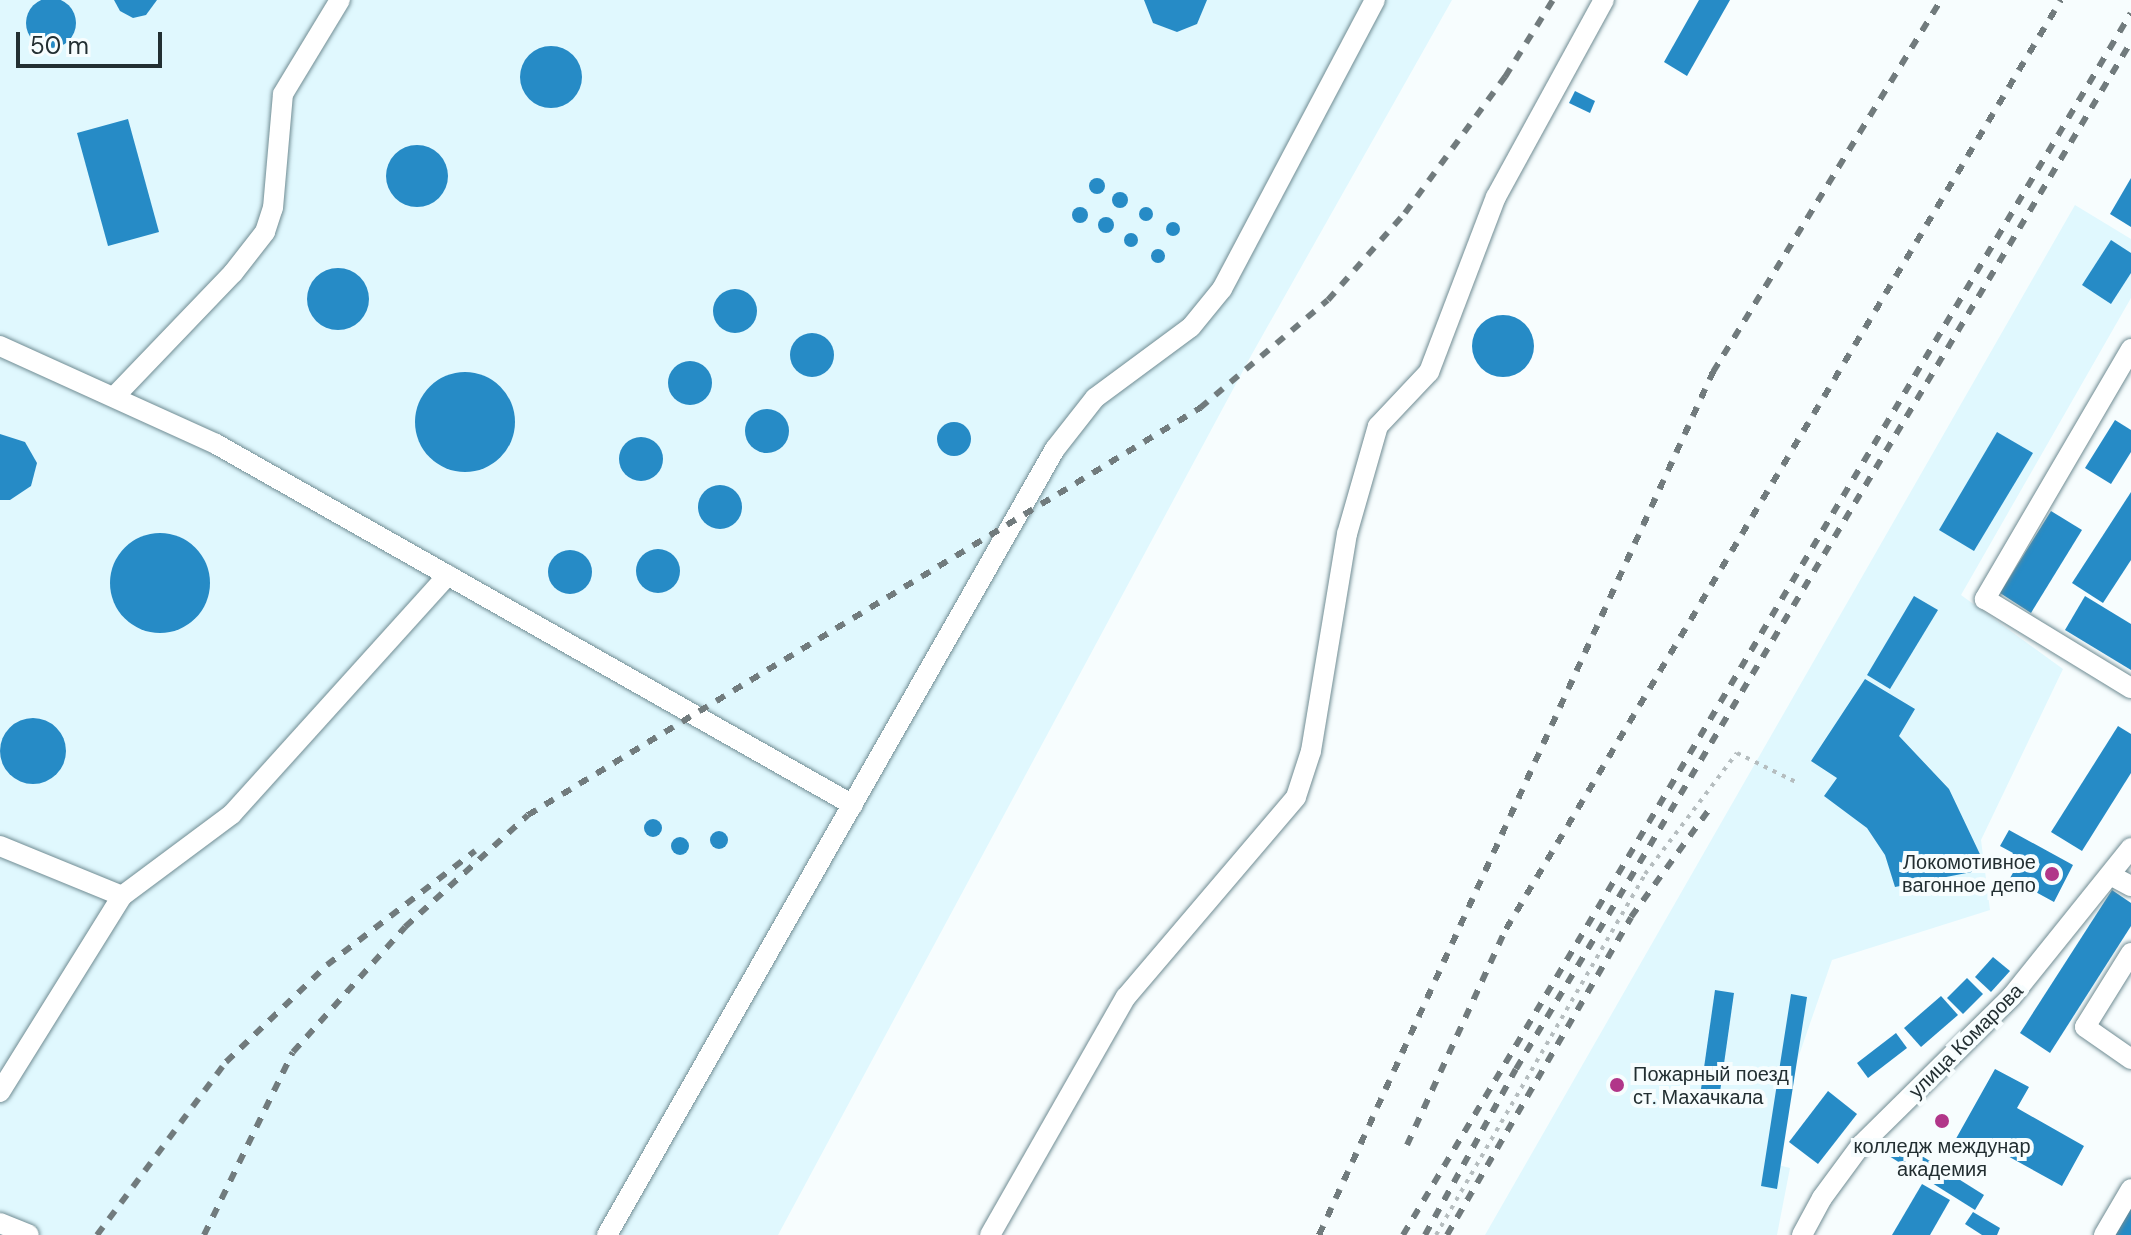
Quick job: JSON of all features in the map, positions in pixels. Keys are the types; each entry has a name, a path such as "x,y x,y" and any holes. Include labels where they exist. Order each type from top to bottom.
{"street":[{"path":"114,397 233,273 265,232 273,208 283,94 340,0"},
{"path":"607,1235 1055,449 1095,398 1191,327 1222,289 1375,0"},
{"path":"990,1235 1126,997 1296,797 1319,709 1347,534 1378,426 1429,372 1496,197 1604,0"},
{"path":"0,346 216,444 853,805"},
{"path":"2131,349 1985,599 2131,688"},
{"path":"0,1092 122,896 232,814 448,575"},
{"path":"0,846 122,896"},
{"name":"улица Комарова","path":"1802,1235 1822,1198 1861,1145 2012,996 2112,876 2131,848"},
{"path":"2112,876 2131,886"},
{"path":"2131,953 2085,1027 2131,1059"},
{"path":"2104,1235 2131,1189"},
{"path":"0,1223 29,1235"}],"path":[{"path":"1436,1235 1645,874 1737,753 1796,782"}],"shaded area":[{"path":"0,0 1452,0 1252,354 778,1235 0,1235"},
{"path":"2075,205 2131,239 2131,298 1961,595 2063,669 1981,840 1990,910 1832,960 1787,1090 1774,1164 1790,1168 1777,1235 1485,1235"}],"building":[{"path":"51,-2 69,5 76,23 69,41 51,48 33,41 26,23 33,5"},
{"path":"114,0 157,0 146,15 133,18 120,11"},
{"path":"1144,0 1207,0 1197,24 1177,32 1153,23"},
{"path":"1699,0 1730,0 1687,76 1664,62"},
{"path":"551,46 563,48 573,55 580,65 580,89 573,99 563,106 551,108 539,106 529,99 522,89 520,77 522,65 529,55 539,48"},
{"path":"1575,91 1595,101 1590,113 1569,103"},
{"path":"128,119 159,232 108,246 77,133"},
{"path":"417,145 429,147 439,154 446,164 446,188 439,198 429,205 417,207 405,205 395,198 388,188 386,176 388,164 395,154 405,147"},
{"path":"1094,178 1100,178 1105,186 1103,192 1094,194 1089,189 1089,183"},
{"path":"2131,178 2131,227 2110,214"},
{"path":"1117,192 1123,192 1128,200 1126,206 1117,208 1112,203 1112,197"},
{"path":"1077,207 1083,207 1088,215 1086,221 1077,223 1072,218 1072,212"},
{"path":"1146,207 1153,214 1146,221 1139,214"},
{"path":"1103,217 1109,217 1114,225 1112,231 1103,233 1098,228 1098,222"},
{"path":"1173,222 1180,229 1173,236 1166,229"},
{"path":"1131,233 1138,240 1131,247 1124,240"},
{"path":"2111,240 2131,253 2131,273 2111,304 2082,285"},
{"path":"1158,249 1165,256 1158,263 1151,256"},
{"path":"338,268 350,270 360,277 367,287 367,311 360,321 350,328 338,330 326,328 316,321 309,311 307,299 309,287 316,277 326,270"},
{"path":"735,289 751,295 757,311 751,327 735,333 719,327 713,311 719,295"},
{"path":"1497,315 1509,315 1525,324 1532,334 1532,358 1525,368 1509,377 1497,377 1477,363 1472,352 1472,340 1486,320"},
{"path":"812,333 828,339 834,355 828,371 812,377 796,371 790,355 796,339"},
{"path":"690,361 706,367 712,383 706,399 690,405 674,399 668,383 674,367"},
{"path":"465,372 484,376 500,387 511,403 515,422 511,441 500,457 484,468 465,472 446,468 430,457 419,441 415,422 419,403 430,387 446,376"},
{"path":"767,409 783,415 789,431 783,447 767,453 751,447 745,431 751,415"},
{"path":"2115,420 2131,430 2131,452 2111,484 2085,468"},
{"path":"954,422 966,427 971,439 966,451 954,456 942,451 937,439 942,427"},
{"path":"1997,432 2033,453 1974,551 1939,530"},
{"path":"0,434 25,442 37,463 31,486 10,500 0,500"},
{"path":"641,437 657,443 663,459 657,475 641,481 625,475 619,459 625,443"},
{"path":"720,485 736,491 742,507 736,523 720,529 704,523 698,507 704,491"},
{"path":"2131,492 2131,560 2103,603 2072,583"},
{"path":"2051,511 2082,530 2031,613 2000,593"},
{"path":"160,533 188,541 202,555 210,583 202,611 188,625 160,633 132,625 118,611 110,583 118,555 132,541"},
{"path":"658,549 674,555 680,571 674,587 658,593 642,587 636,571 642,555"},
{"path":"570,550 586,556 592,572 586,588 570,594 554,588 548,572 554,556"},
{"path":"1914,596 1938,610 1890,689 1867,675"},
{"path":"2085,596 2131,624 2131,670 2065,630"},
{"path":"1865,679 1915,709 1899,736 1949,789 1987,869 1895,887 1885,855 1867,828 1824,796 1837,778 1811,761"},
{"path":"27,718 39,718 51,723 61,733 66,751 64,764 51,779 39,784 27,784 15,779 5,769 0,757 0,745 5,733 15,723"},
{"path":"2118,726 2131,734 2131,773 2082,851 2051,832"},
{"path":"653,819 662,828 653,837 644,828"},
{"path":"2009,830 2073,865 2054,902 2010,878 2014,871 2006,866 2013,853 2000,846"},
{"path":"719,831 728,840 719,849 710,840"},
{"path":"680,837 689,846 680,855 671,846"},
{"path":"2112,890 2131,903 2131,926 2050,1053 2020,1033"},
{"path":"1993,957 2010,971 1991,992 1975,977"},
{"path":"1967,978 1983,994 1963,1014 1947,998"},
{"path":"1715,990 1734,993 1720,1092 1701,1089"},
{"path":"1791,994 1807,997 1777,1189 1761,1186"},
{"path":"1941,996 1958,1015 1921,1047 1904,1028"},
{"path":"1896,1033 1907,1048 1868,1078 1857,1063"},
{"path":"1995,1069 2029,1087 2017,1108 2084,1146 2062,1186 1984,1143 1976,1158 1953,1144"},
{"path":"1828,1091 1857,1114 1818,1164 1789,1142"},
{"path":"1898,1141 1984,1195 1975,1210 1889,1156"},
{"path":"1922,1184 1950,1200 1930,1235 1892,1235"},
{"path":"2131,1204 2131,1235 2113,1235"},
{"path":"1973,1212 2000,1228 1997,1235 1982,1235 1965,1224"}],"railway":[{"path":"204,1235 293,1052 405,927 528,815 1200,408 1328,300 1405,213 1505,77 1553,0"},
{"path":"1319,1235 1713,372 1941,0"},
{"path":"1407,1145 1506,929 2061,0"},
{"path":"1403,1235 2131,13"},
{"path":"1425,1235 1516,1069 2131,42"},
{"path":"1447,1235 1631,917 1708,811"},
{"path":"97,1235 226,1062 327,965 475,851"}],"place":[{"name":"Локомотивное вагонное депо","path":"2052,874"},
{"name":"Пожарный поезд ст. Махачкала","path":"1617,1085"},
{"name":"колледж междунар академия","path":"1942,1121"}]}
